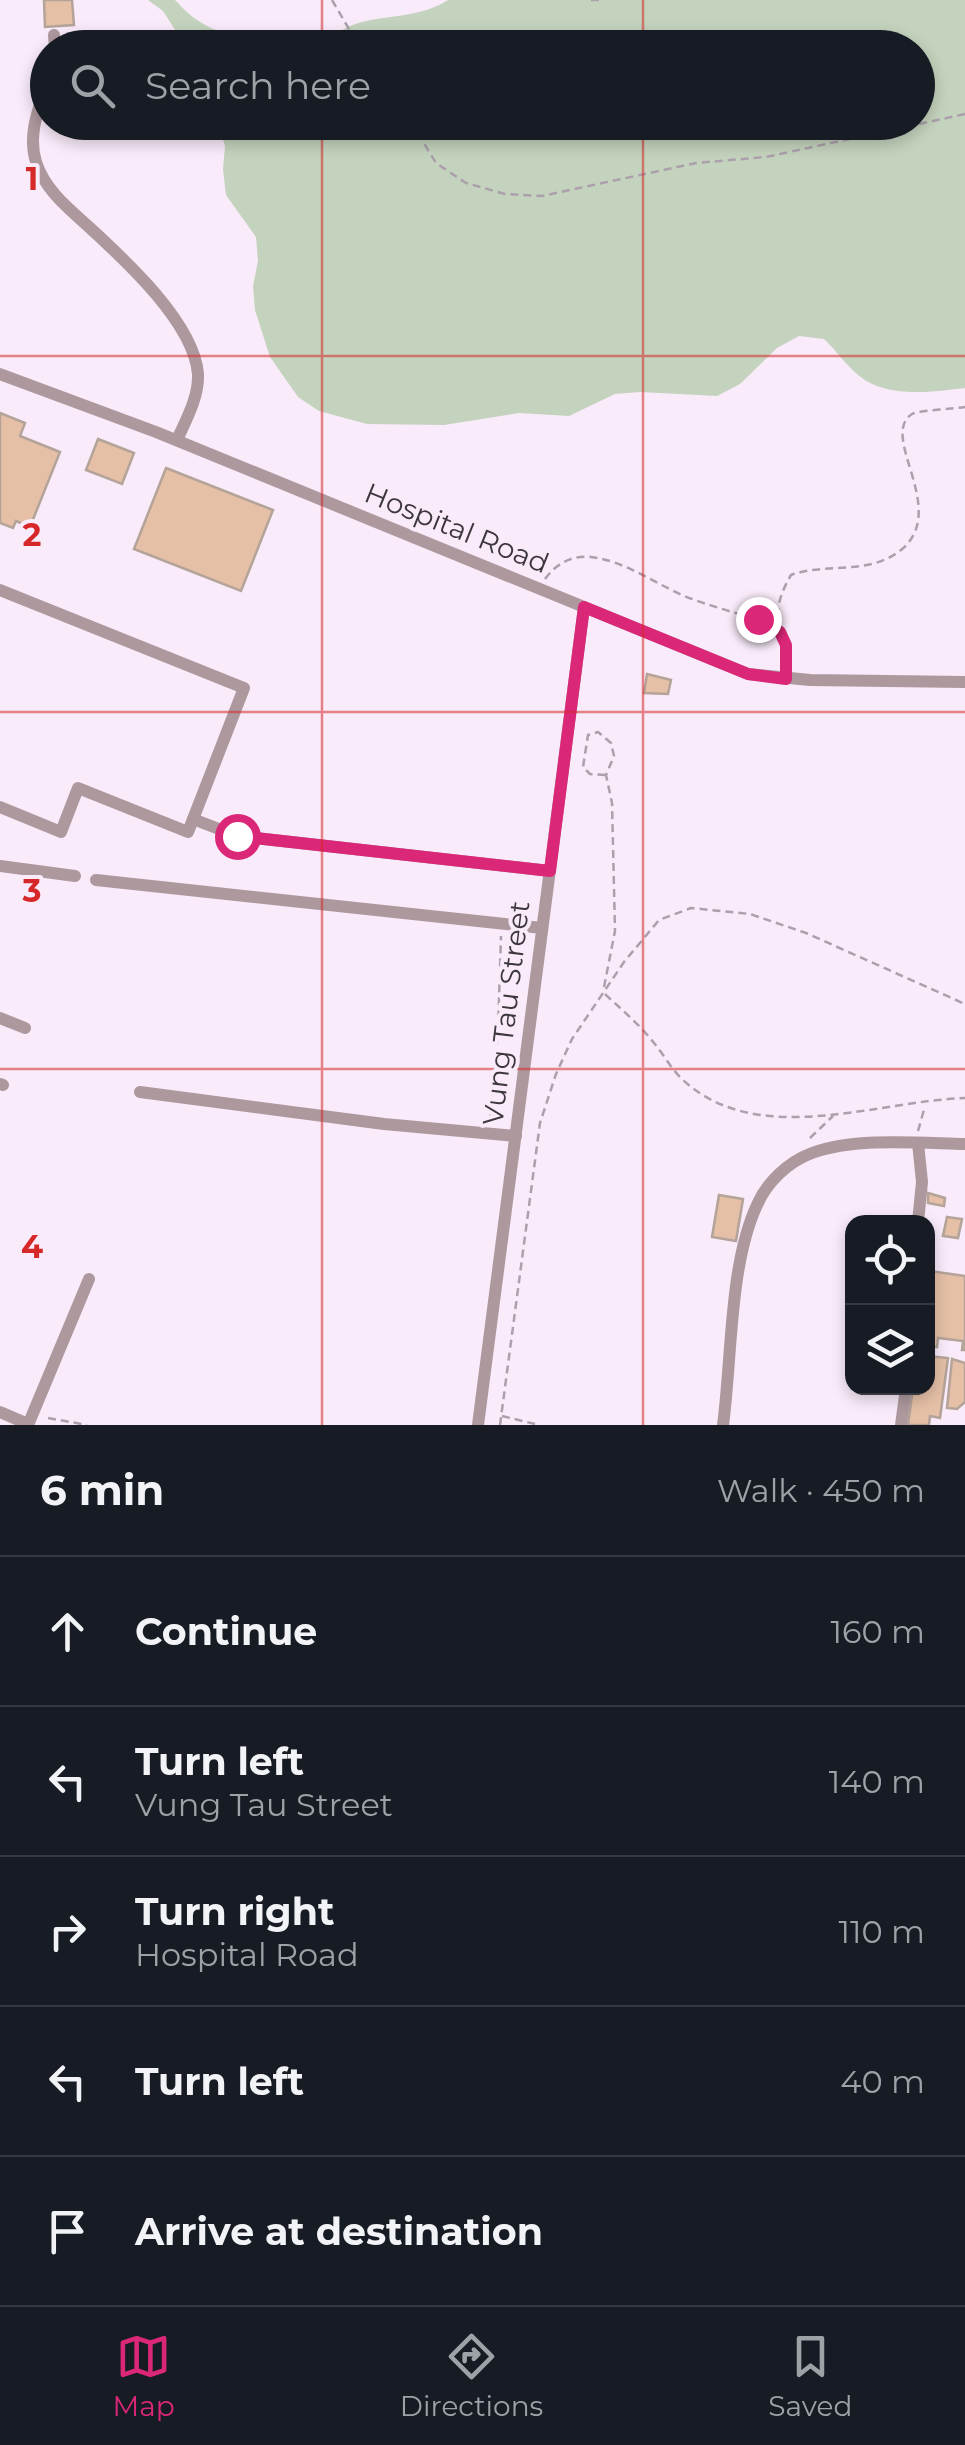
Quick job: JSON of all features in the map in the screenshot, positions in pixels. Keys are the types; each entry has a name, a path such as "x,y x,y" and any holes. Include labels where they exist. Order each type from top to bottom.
{"street":[{"path":"33,140 36,164 57,198 130,264 160,298 190,348 198,374 196,389 177,440"},
{"name":"Hospital Road","path":"0,374 177,440 748,674 786,679 965,682"},
{"path":"0,590 244,688 188,832 78,788 61,832 0,808"},
{"name":"Vung Tau Street","path":"478,1425 584,607"},
{"path":"193,819 237,836 550,871"},
{"path":"0,866 75,876"},
{"path":"96,880 542,928"},
{"path":"0,1018 26,1028"},
{"path":"140,1092 516,1136"},
{"path":"918,1143 922,1182 919,1215"},
{"path":"724,1425 740,1270 756,1205 767,1186 797,1161 832,1149 965,1144"},
{"path":"0,1412 29,1421 88,1280"},
{"path":"901,1425 905,1395"}],"path":[{"path":"332,0 350,30"},
{"path":"590,0 603,0"},
{"path":"935,120 965,114"},
{"path":"423,140 436,163 466,183 505,194 542,196 696,164 766,157 845,140"},
{"path":"786,679 786,645 776,615 778,597 791,575 812,568 861,568 883,561 903,548 919,522 919,500 904,453 908,418 915,412 965,407"},
{"path":"540,590 553,568 566,560 591,558 632,570 691,598 758,619 780,632"},
{"path":"603,993 615,931 612,821 606,775 614,756 611,742 598,732 588,735 583,751 584,768 590,774 606,775"},
{"path":"500,1425 540,1124 572,1038 624,962 659,920 691,908 750,914 806,933 965,1004"},
{"path":"489,1134 500,995 501,924"},
{"path":"603,993 646,1034 682,1079 742,1113 780,1118 965,1098"},
{"path":"918,1143 918,1125 926,1103"},
{"path":"797,1161 811,1136 836,1114"},
{"path":"501,1416 539,1425"},
{"path":"29,1421 87,1425"}],"green space":[{"path":"148,0 175,0 216,30 175,30 163,11"},
{"path":"448,0 965,0 965,388 909,392 881,387 857,374 824,339 799,336 777,348 740,384 717,396 615,394 569,416 519,413 444,425 367,424 319,411 298,397 270,357 255,310 256,237 226,195 223,140 935,140 935,30 343,30 359,23 419,12"}],"building":[{"path":"44,0 72,0 74,25 45,27"},
{"path":"0,413 25,423 20,436 60,452 30,527 16,521 13,528 0,523"},
{"path":"98,439 134,453 122,484 86,470"},
{"path":"166,468 273,510 241,591 134,549"},
{"path":"647,674 671,680 668,694 644,693"},
{"path":"928,1193 945,1198 944,1206 928,1203"},
{"path":"719,1195 743,1199 736,1241 712,1237"},
{"path":"947,1217 962,1219 958,1238 943,1236"},
{"path":"935,1272 965,1276 965,1350 963,1341 938,1338 937,1347"},
{"path":"935,1357 948,1358 940,1418 930,1416 929,1425 908,1425 912,1395 935,1395"},
{"path":"952,1359 965,1363 965,1402 957,1409 947,1408"}],"route":[{"path":"237,836 550,871 584,607 748,674 786,679 786,645 780,632 758,619"}]}
